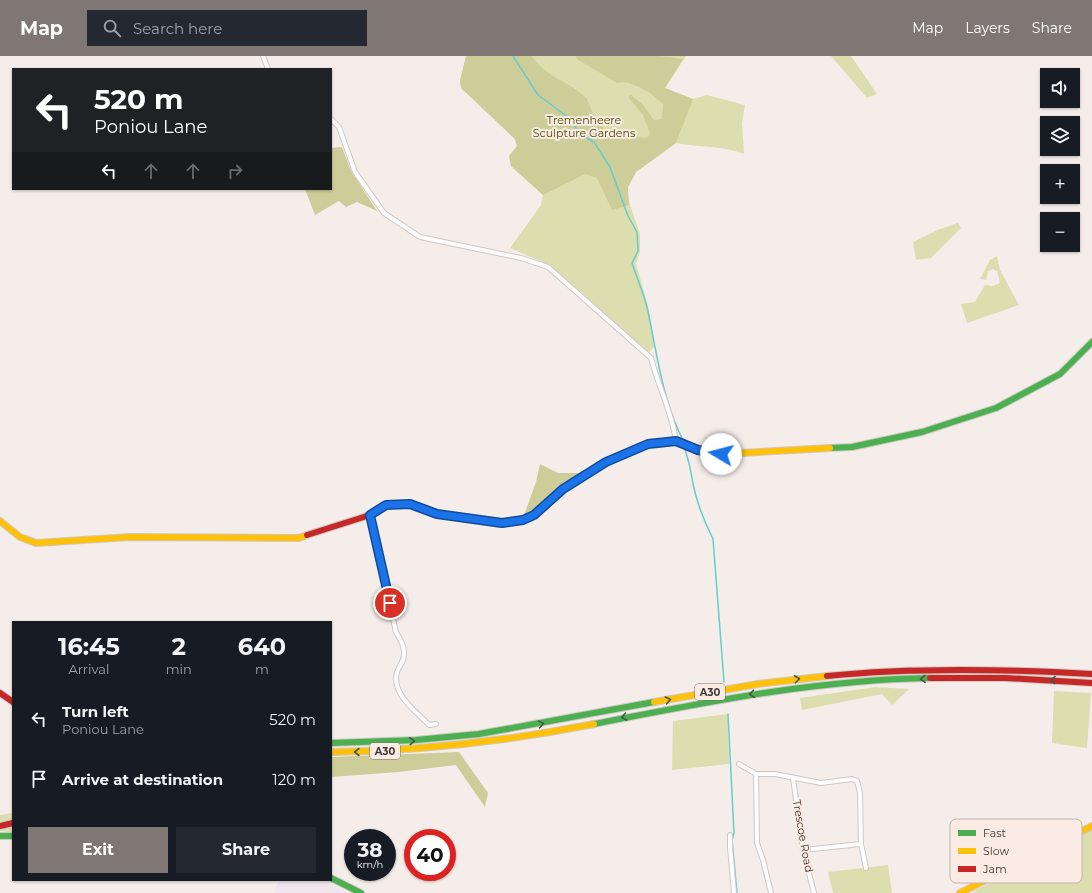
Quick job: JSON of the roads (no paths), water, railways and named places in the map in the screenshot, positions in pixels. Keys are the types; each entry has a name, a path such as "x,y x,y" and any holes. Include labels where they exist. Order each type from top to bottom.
{"main road":[{"path":"0,521 20,537 36,543 130,537 299,538 370,515 386,505 410,504 437,514 502,523 523,520 534,515 563,489 606,462 648,444 676,441 698,450 721,454 852,447 922,432 996,408 1060,374 1092,342"},
{"name":"A30","path":"332,743 428,740 499,732 708,692 758,684 838,675 905,670 971,669 1092,674"},
{"name":"A30","path":"332,752 364,752 458,746 516,738 712,701 837,684 968,678 1092,683"},
{"path":"0,693 12,701"},
{"path":"0,826 12,823"},
{"path":"1082,831 1092,826"},
{"path":"0,836 12,836"},
{"path":"332,878 361,893"},
{"path":"960,893 980,883"}],"street":[{"path":"263,56 268,68"},
{"path":"332,120 339,128 355,172 384,213 420,236 521,258 548,267 651,358 656,378 669,412 676,441"},
{"path":"370,515 396,632 404,645 404,659 397,670 397,685 402,697 429,725 436,724"},
{"path":"739,764 756,774 775,774 821,783 852,779 857,781 860,793 861,844 866,868"},
{"path":"756,774 757,843 771,893"},
{"name":"Trescoe Road","path":"793,778 803,850 814,893"},
{"path":"730,835 734,893"},
{"path":"803,850 861,844"}],"waterway":[{"path":"513,56 538,95 569,118 580,134 594,142 610,167 628,216 637,232 638,251 632,263 647,307 665,393 670,410 684,442"},
{"path":"684,447 689,461 699,505 713,539 724,682"},
{"path":"728,714 734,833 732,840 737,893"}],"park label":[{"name":"Tremenheere Sculpture Gardens","path":"584,126"}]}
